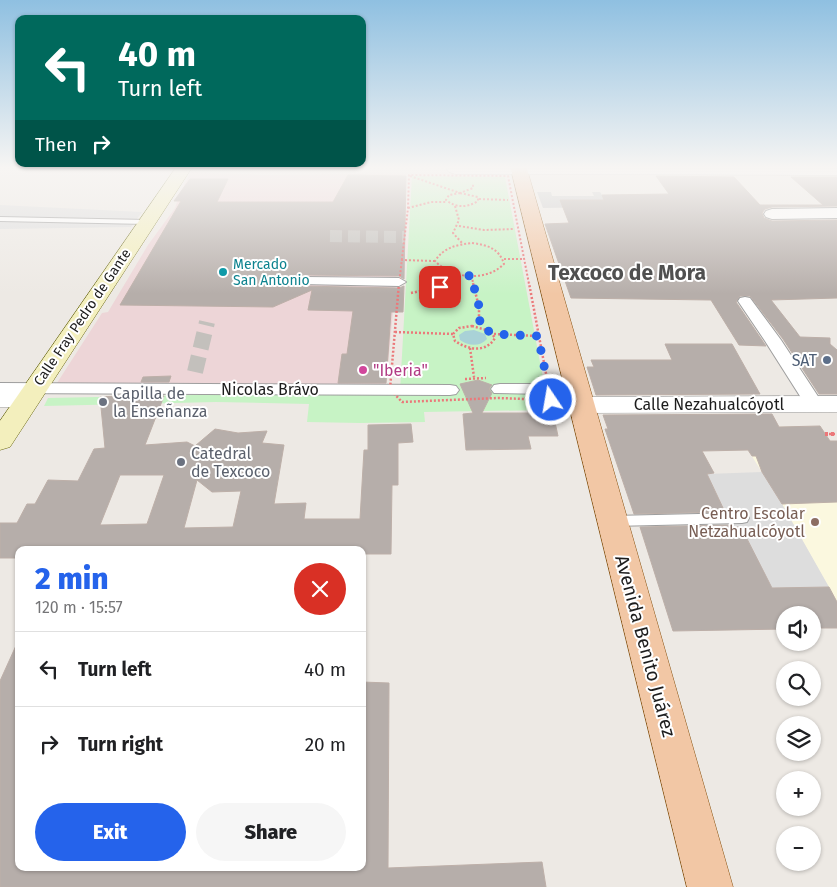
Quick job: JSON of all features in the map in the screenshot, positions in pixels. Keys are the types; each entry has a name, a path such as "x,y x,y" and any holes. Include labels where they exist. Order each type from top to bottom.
{"main road":[{"name":"Calle Fray Pedro de Gante","path":"0,441 154,210"},
{"name":"Avenida Benito Juárez","path":"524,210 526,229 582,405 710,887"}],"street":[{"path":"772,214 837,214"},
{"path":"306,281 399,289"},
{"path":"745,301 773,340 826,404"},
{"path":"189,389 195,372"},
{"name":"Nicolas Brávo","path":"0,388 31,394"},
{"name":"Nicolas Brávo","path":"0,399 31,394 189,389 450,390"},
{"path":"499,393 548,389"},
{"name":"Calle Nezahualcóyotl","path":"582,405 826,404"}],"lane":[{"path":"0,218 148,220"},
{"path":"613,521 742,518"}],"path":[{"path":"408,210 401,260 391,390 402,402 499,393 551,400 524,259 526,229 517,210"},
{"path":"457,210 459,226 453,233 462,244"},
{"path":"459,226 484,230 526,229"},
{"path":"462,244 487,246 499,252 504,259 502,268 494,272 472,276 460,275 442,269 435,260 438,253 444,249 462,244"},
{"path":"504,259 524,259"},
{"path":"401,260 435,260"},
{"path":"399,289 440,287 460,275"},
{"path":"472,276 474,292 482,315 479,326"},
{"path":"395,332 453,334 460,328 479,326 494,334 538,336"},
{"path":"453,334 453,338 458,344 470,348 490,345 495,338 494,334"},
{"path":"470,348 474,378"},
{"path":"450,390 453,384 461,380 488,378 499,393"},
{"path":"825,434 837,434"}],"shaded area":[{"path":"0,210 142,212 131,227 0,229"},
{"path":"173,210 403,210 386,386 57,383 102,313 108,312 148,245"},
{"name":"Centro Escolar Netzahualcóyotl","path":"820,426 832,444 837,444 837,602 782,504 748,450 727,450 714,428"},
{"path":"762,472 829,587 771,588 741,527 733,527 707,474"}],"green space":[{"path":"410,210 511,210 549,410 424,412 425,422 360,423 307,422 309,404 216,402 44,406 48,398 400,391"}],"water":[{"path":"474,330 485,334 487,339 474,345 460,340 459,335 465,331"}],"building":[{"path":"175,210 405,210 404,279 399,276 306,275 299,277 297,282 301,286 399,288 404,286 403,312 391,312 386,383 338,383 342,354 347,354 353,311 308,310 312,290 273,307 120,305"},
{"path":"564,210 764,210 762,213 764,218 772,221 837,220 837,298 771,300 800,337 830,338 830,344 837,350 837,394 819,394 783,339 750,296 740,296 736,302 766,346 739,345 711,300 571,298 545,224 569,223"},
{"path":"665,344 732,344 760,394 596,395 587,367 594,367 591,360 672,360"},
{"path":"171,376 169,382 141,382 143,377"},
{"path":"478,380 492,385 489,389 492,393 482,413 553,413 558,436 528,436 531,449 466,450 463,414 473,413 460,384"},
{"path":"164,396 145,445 187,442 195,446 215,429 238,433 267,431 262,443 284,445 274,504 306,503 304,519 360,519 364,450 368,450 368,425 411,424 413,442 398,443 398,485 392,485 391,554 366,554 366,546 15,546 15,558 0,558 0,523 17,523 27,504 35,504 48,480 78,481 94,449 105,448 100,397","holes":["120,475 164,475 147,524 100,525","197,480 212,492 241,491 233,527 184,528"]},
{"path":"772,414 779,427 820,426 830,441 837,441 837,502 782,504 762,472 756,456 752,456 748,450 702,451 714,473 707,474 725,512 634,514 605,429 608,429 603,415"},
{"path":"732,525 733,527 741,527 772,588 829,587 837,602 837,628 821,628 821,606 776,606 776,629 673,631 640,527"},
{"path":"15,648 15,871 366,871 366,682 389,683 388,868 542,862 546,887 0,887 0,681"}],"tunnel":[{"path":"330,236 404,237"},
{"path":"195,372 207,322"}],"place":[{"name":"Mercado San Antonio","path":"223,272"},
{"name":"SAT","path":"827,360"},
{"name":"\"Iberia\"","path":"363,370"},
{"name":"Capilla de la Enseñanza","path":"103,402"},
{"name":"Catedral de Texcoco","path":"181,462"},
{"name":"Centro Escolar Netzahualcóyotl","path":"815,522"}],"district":[{"name":"Texcoco de Mora","path":"627,273"}],"route":[{"path":"440,287 460,275 472,276 474,292 482,315 479,326 494,334 538,336 551,400"}]}
